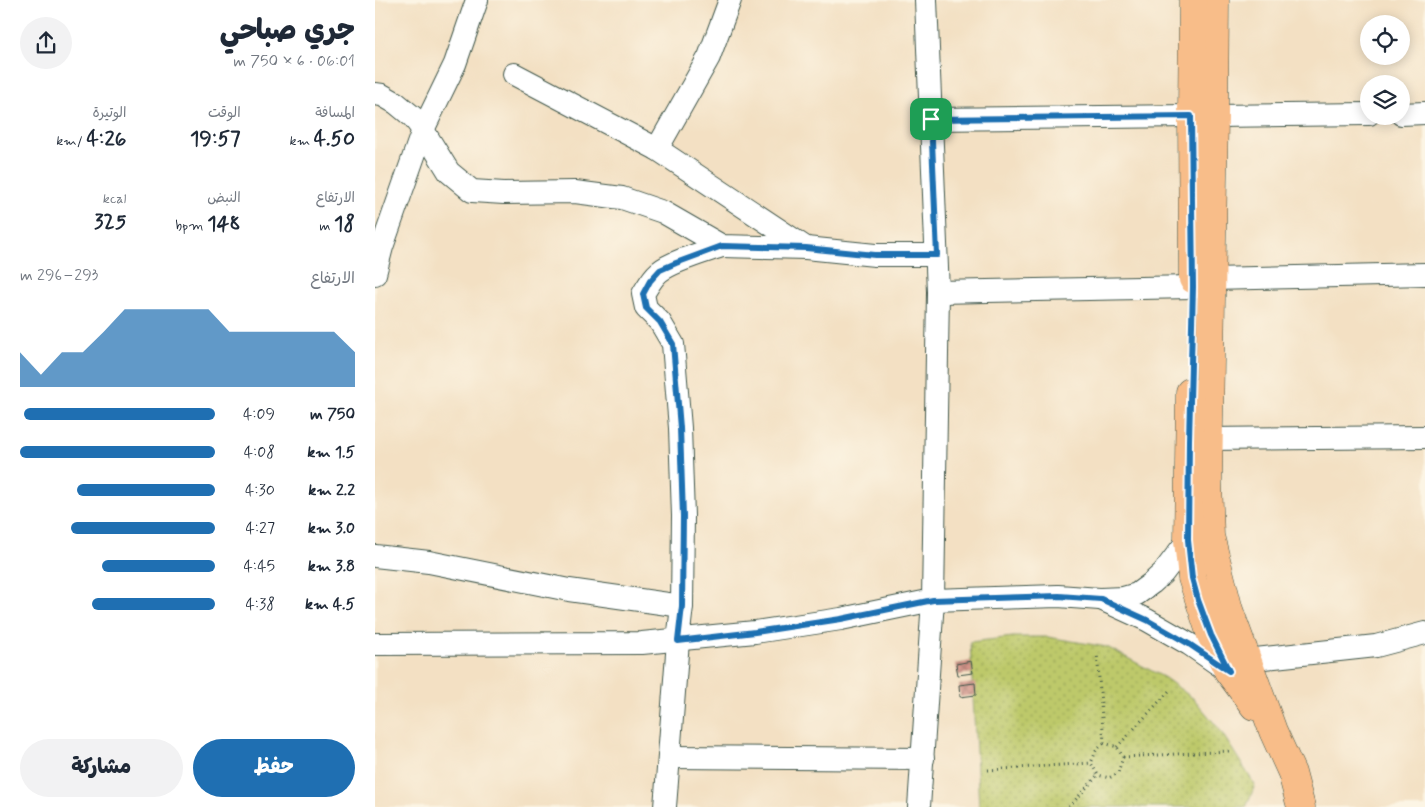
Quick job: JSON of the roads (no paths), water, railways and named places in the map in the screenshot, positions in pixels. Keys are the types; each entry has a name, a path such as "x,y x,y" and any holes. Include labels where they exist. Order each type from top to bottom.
{"main road":[{"path":"1193,0 1203,116 1202,283 1210,536 1229,610 1237,665"},
{"path":"1203,116 1215,0"},
{"path":"1202,283 1189,440 1188,540 1192,578 1211,635 1260,694 1273,731 1291,772 1301,807"}],"street":[{"path":"375,274 382,247 423,130 455,64 477,0"},
{"path":"657,149 709,57 730,0"},
{"path":"919,807 933,600 938,292 926,0"},
{"path":"514,74 657,149 806,248"},
{"path":"375,94 382,95 396,103 413,117 449,172 472,190 504,193 575,192 622,198 663,212 722,246"},
{"path":"1410,114 1425,113"},
{"path":"931,119 1360,114"},
{"path":"665,807 682,606 683,516 681,448 673,344 660,322 646,308 643,294 650,281 660,270 722,246 806,248 875,255 937,255"},
{"path":"938,292 1425,274"},
{"path":"1208,439 1425,437"},
{"path":"375,644 642,643 678,641 841,619 933,600 1059,596 1101,599 1123,598 1137,594 1163,573 1188,540"},
{"path":"375,556 429,562 569,590 682,606"},
{"path":"1101,599 1147,620 1189,644 1237,665 1376,646 1425,633"},
{"path":"669,756 923,759"}]}
